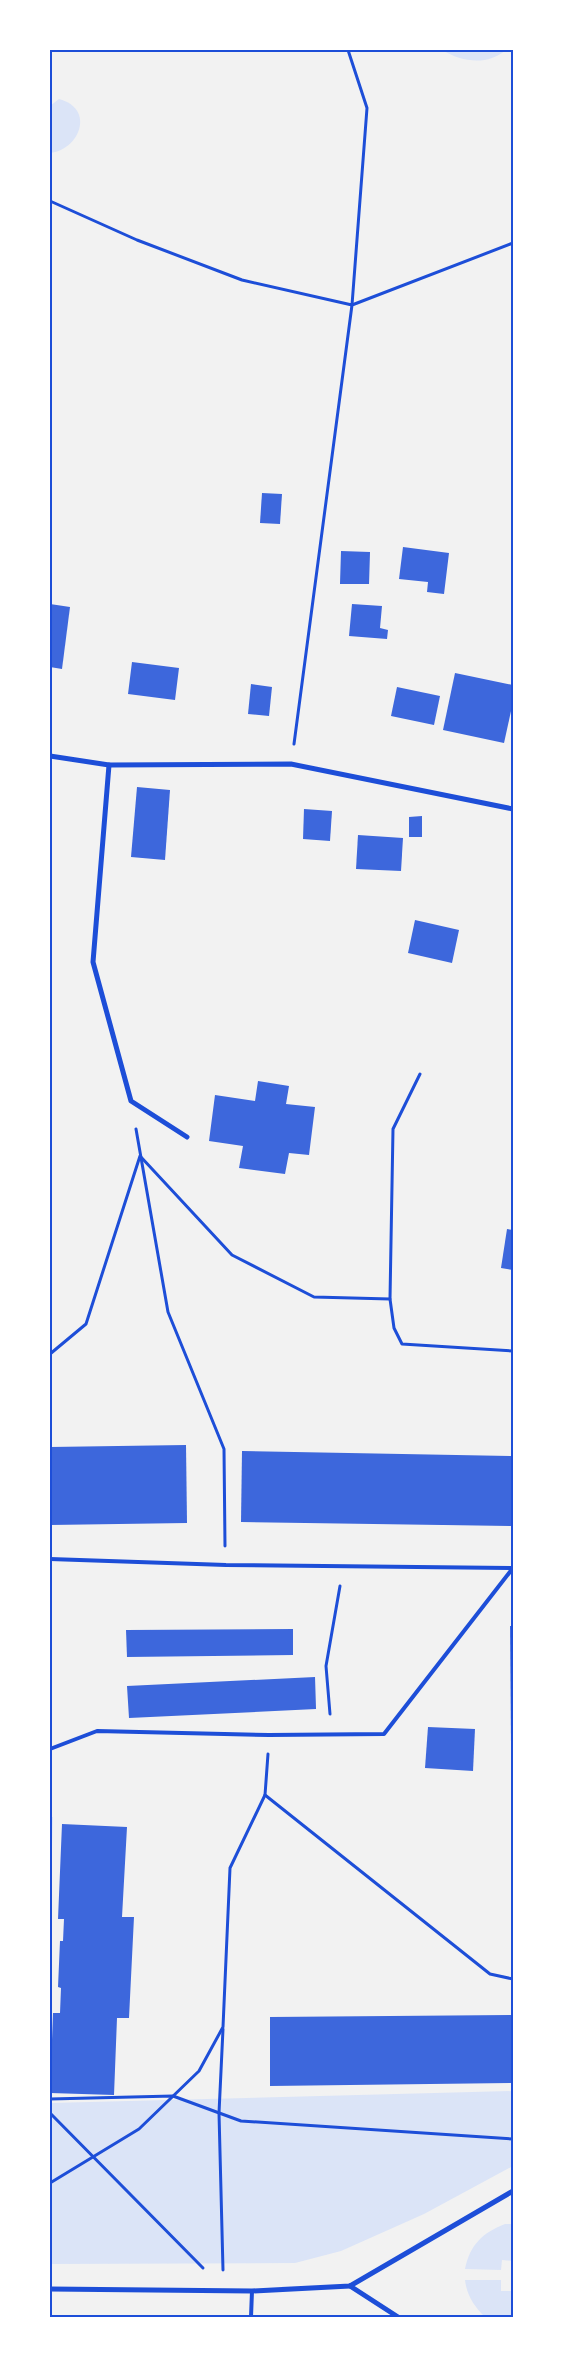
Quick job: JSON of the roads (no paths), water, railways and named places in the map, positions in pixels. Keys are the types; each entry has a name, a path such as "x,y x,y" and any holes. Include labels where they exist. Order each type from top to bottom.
{"street":[{"path":"50,756 109,765 292,764 513,809"},
{"path":"109,765 93,962 131,1101 186,1137"},
{"path":"50,2288 252,2291 350,2286 513,2191"},
{"path":"350,2286 398,2317"}],"lane":[{"path":"50,1559 226,1566 512,1568"},
{"path":"50,1749 98,1731 269,1735 384,1734 512,1568"},
{"path":"251,2317 252,2291"}]}
